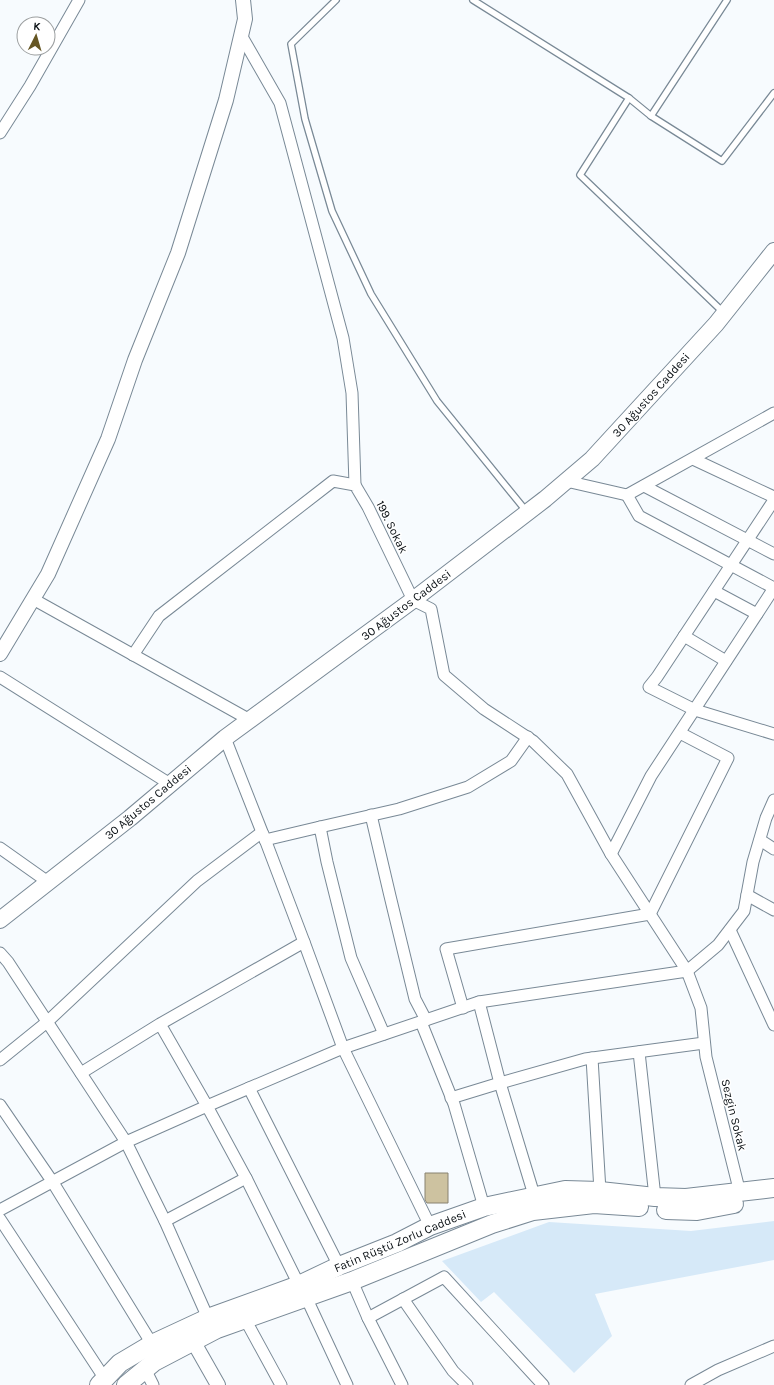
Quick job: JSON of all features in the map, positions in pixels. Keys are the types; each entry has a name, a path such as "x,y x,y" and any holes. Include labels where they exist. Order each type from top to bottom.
{"main road":[{"name":"30 Ağustos Caddesi","path":"0,920 130,818 225,738 413,600 527,512 592,459 724,313 774,251"},
{"name":"Fatin Rüştü Zorlu Caddesi","path":"126,1385 149,1377 154,1362 217,1329 245,1319 302,1291 339,1266 397,1243 430,1226 484,1207 534,1195 565,1190 600,1190 654,1197 686,1198 774,1188"},
{"name":"Fatin Rüştü Zorlu Caddesi","path":"102,1382 120,1363 152,1344 208,1318 302,1291 352,1281 492,1224 533,1211 594,1204 662,1210 697,1211 738,1203 774,1199"}],"street":[{"path":"0,133 30,86 79,0"},
{"path":"0,654 48,574 108,439 135,360 178,252 226,100 245,19 243,0"},
{"path":"133,655 159,616 333,481 355,486 352,393 343,338 280,103 241,35"},
{"path":"566,481 627,495 774,413"},
{"path":"693,459 774,497"},
{"name":"199. Sokak","path":"355,486 368,506 413,600"},
{"path":"644,486 774,554"},
{"path":"611,854 651,776 774,588 730,566 639,516 627,495"},
{"path":"774,500 649,687 695,710 774,734"},
{"path":"714,591 757,614"},
{"path":"33,599 250,720"},
{"name":"Sezgin Sokak","path":"413,600 431,609 444,675 484,709 533,741 567,774 611,854 687,971 701,1008 706,1057 740,1193"},
{"path":"684,636 726,662"},
{"path":"0,677 170,784"},
{"path":"463,1008 446,950 650,914 728,758 680,733"},
{"path":"225,738 264,836 344,1048 430,1226"},
{"path":"0,1060 48,1022 197,881 264,836 320,827 399,809 468,787 511,761 528,738"},
{"path":"0,1210 126,1142 344,1048 384,1034 479,1002 687,971 718,945 744,911 753,862 766,818 774,800"},
{"path":"371,815 416,999 451,1098 484,1207"},
{"path":"320,827 327,862 352,958 384,1034"},
{"path":"760,840 774,849"},
{"path":"0,848 48,882"},
{"path":"747,895 774,910"},
{"path":"730,930 774,1026"},
{"path":"81,1073 160,1024 304,942"},
{"path":"0,953 8,962 126,1142 165,1221 208,1318"},
{"path":"479,1002 500,1083 534,1195"},
{"path":"160,1024 246,1178 347,1385"},
{"path":"451,1098 585,1059 704,1043"},
{"path":"639,1052 654,1197"},
{"path":"592,1058 600,1190"},
{"path":"249,1088 339,1266"},
{"path":"0,1105 52,1182 152,1344"},
{"path":"165,1221 246,1178"},
{"path":"0,1219 102,1382"},
{"path":"368,1318 444,1277 543,1385"},
{"path":"352,1281 368,1318 402,1385"},
{"path":"403,1299 453,1371 467,1385"},
{"path":"245,1319 280,1385"},
{"path":"193,1341 218,1385"},
{"path":"695,1384 718,1370 774,1346"}],"lane":[{"path":"336,0 291,44 305,119 332,211 371,294 437,401 527,512"},
{"path":"474,0 629,98 651,116 722,161 774,93"},
{"path":"651,116 727,0"},
{"path":"629,98 580,175 724,313"}],"shaded area":[{"path":"774,1221 774,1260 595,1294 612,1336 574,1373 494,1292 481,1302 442,1261 549,1222 691,1231"}],"building":[{"path":"425,1173 448,1173 448,1203 427,1203 425,1200"}]}
